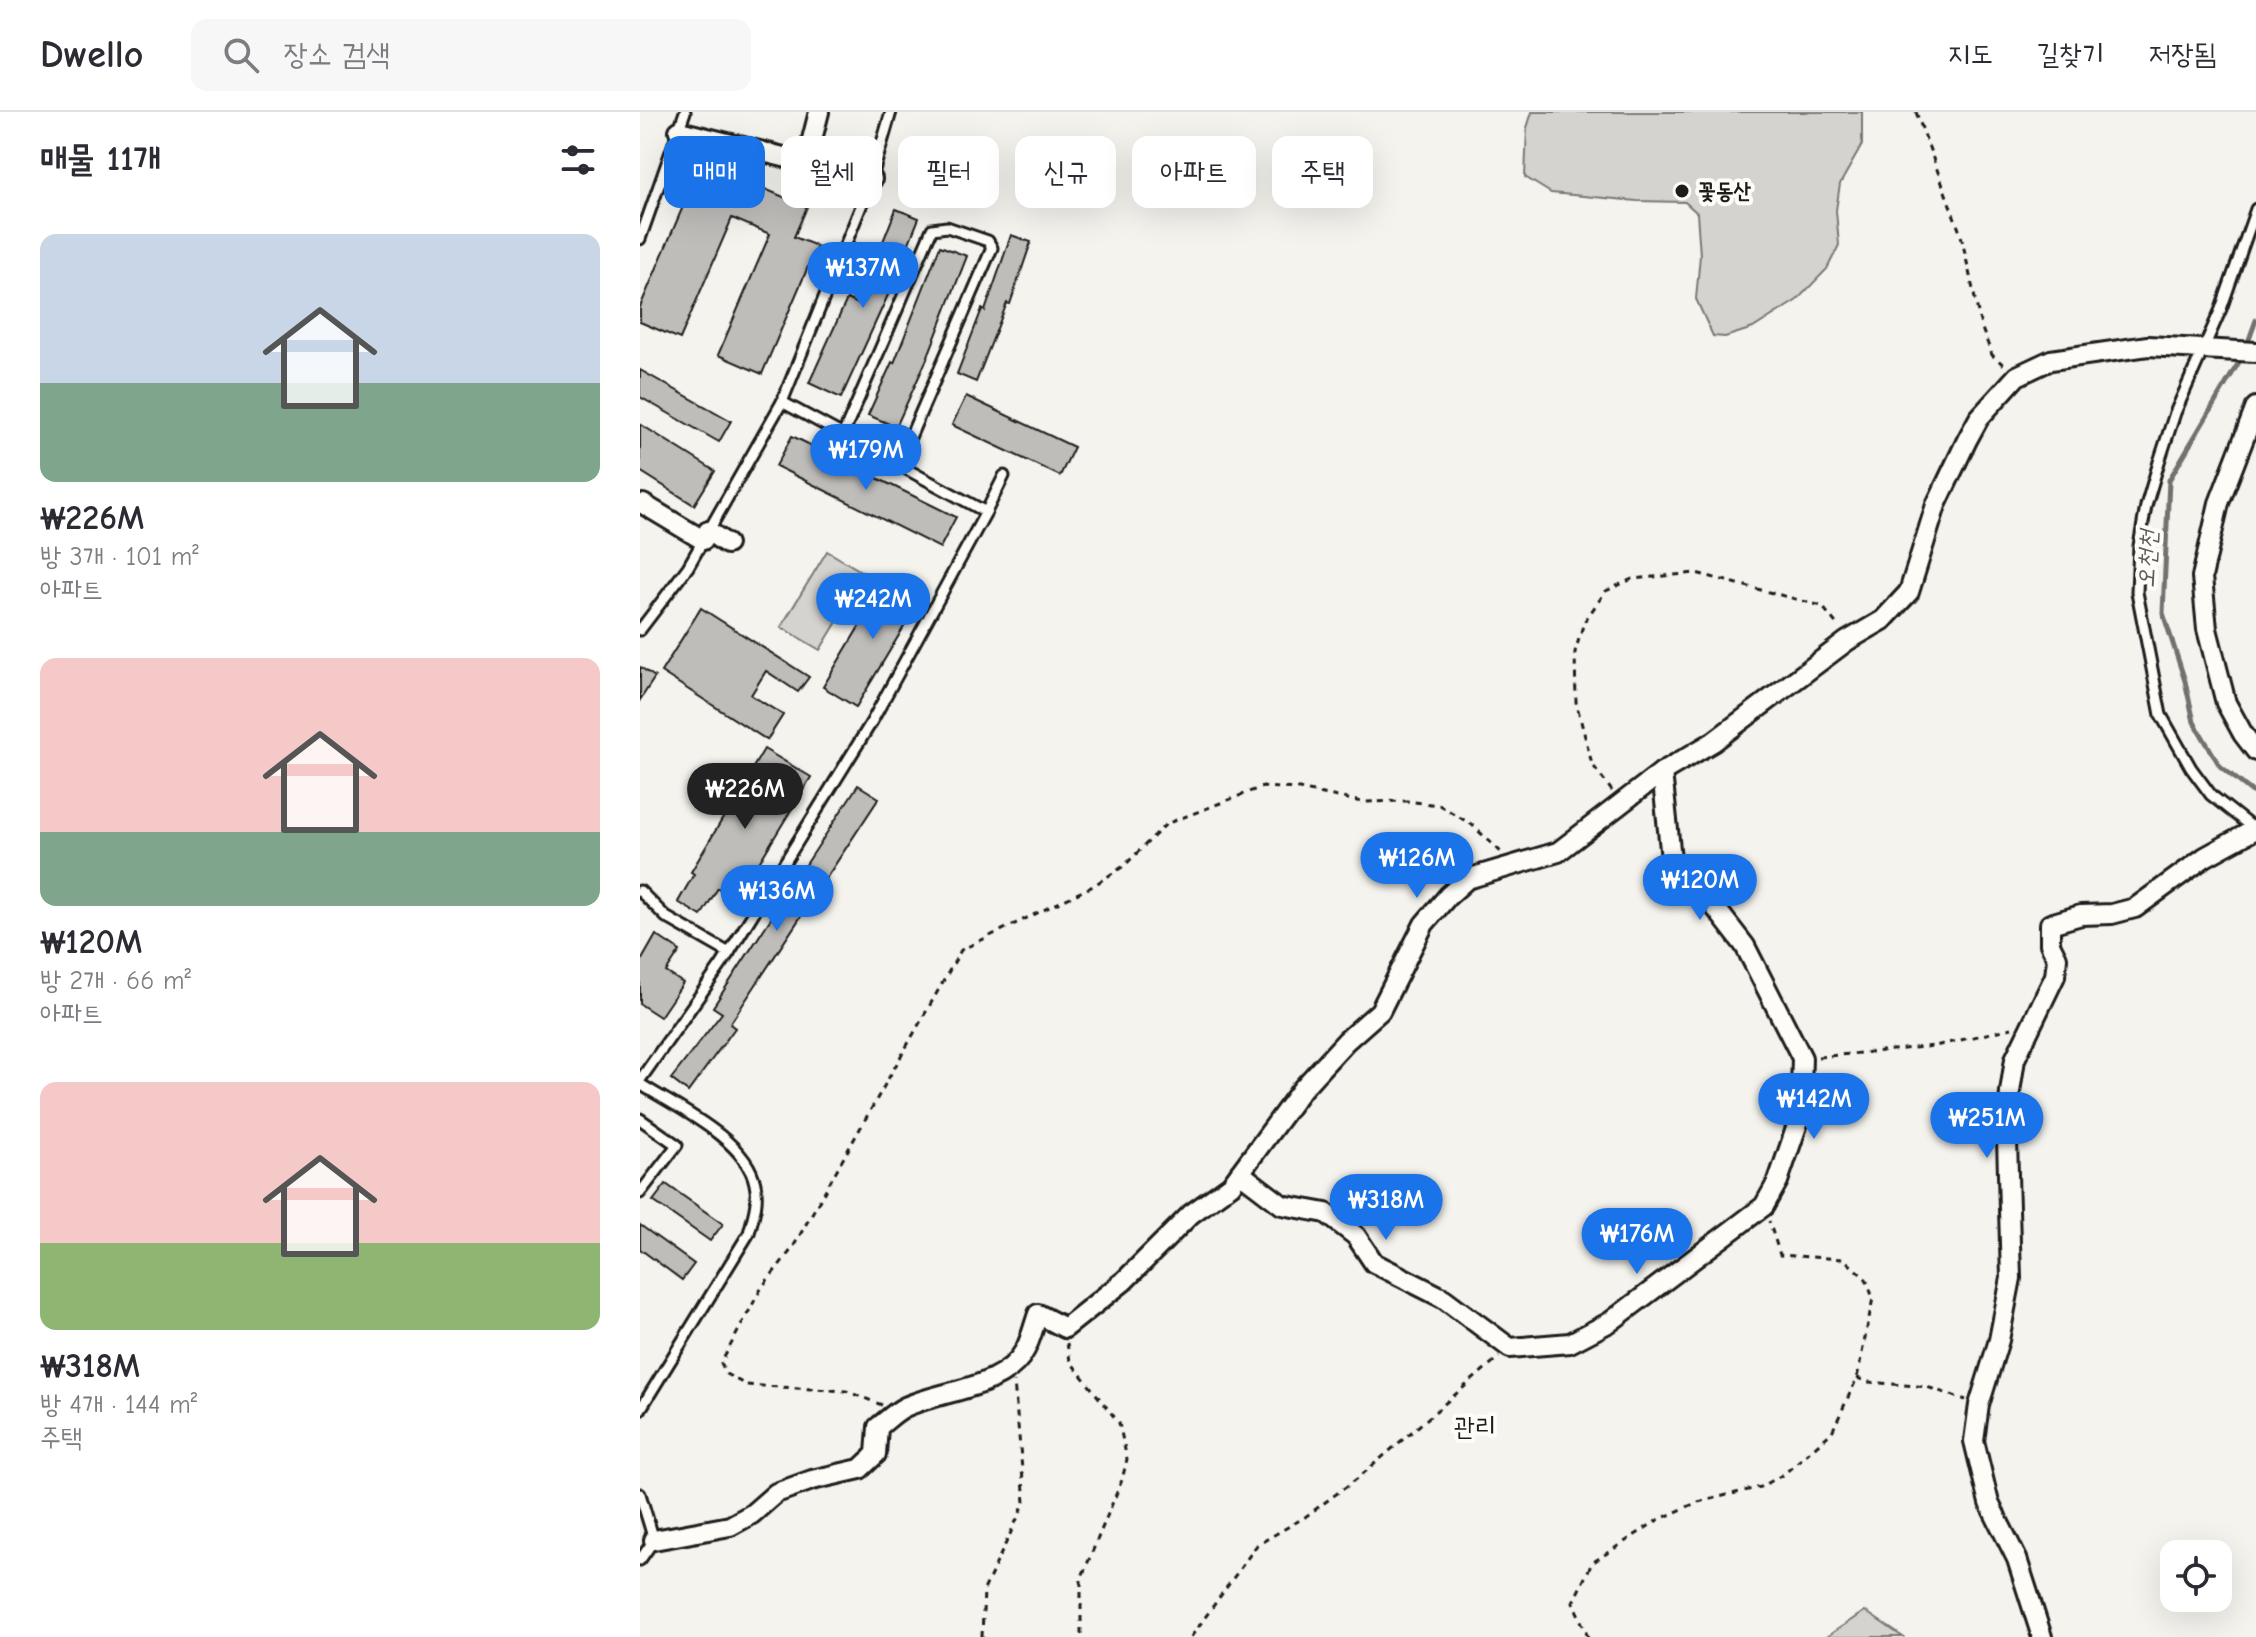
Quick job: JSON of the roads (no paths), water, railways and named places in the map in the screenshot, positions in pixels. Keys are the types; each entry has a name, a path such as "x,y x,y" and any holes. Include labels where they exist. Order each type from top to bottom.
{"street":[{"path":"813,136 819,112"},
{"path":"679,131 781,157"},
{"path":"654,1540 730,1526 752,1514 776,1493 812,1480 860,1469 876,1454 878,1427 901,1409 972,1387 1011,1366 1025,1351 1038,1314 1065,1328 1124,1281 1191,1214 1231,1185 1302,1089 1346,1041 1380,1011 1424,924 1467,879 1558,852 1662,772 1713,742 1847,641 1883,620 1909,592 1936,505 1967,440 1988,407 2017,376 2051,360 2148,346 2256,352"},
{"path":"2256,407 2219,503 2202,577 2207,629 2226,703 2256,751"},
{"path":"643,504 727,544"},
{"path":"1240,1173 1282,1205 1326,1213 1356,1236 1374,1263 1443,1298 1510,1348 1570,1343 1610,1322 1764,1206 1778,1181 1800,1117 1802,1058 1745,946 1704,893 1676,871 1671,859 1662,772"},
{"path":"2042,1637 2017,1559 1989,1503 1974,1441 1979,1405 1999,1340 2011,1278 2007,1140 2010,1092 2015,1059 2055,976 2057,958 2050,944 2050,924 2081,915 2112,914 2135,908 2205,857 2255,831"}],"lane":[{"path":"640,239 685,112"},
{"path":"882,144 891,112"},
{"path":"640,630 688,567 782,402 860,208"},
{"path":"2255,831 2211,795 2191,768 2161,715 2137,592 2139,546 2146,506 2175,413 2211,349 2256,209"},
{"path":"843,435 932,229 947,227 988,241 992,248 898,465"},
{"path":"782,402 986,512"},
{"path":"640,1410 643,1397 749,1233 756,1206 756,1185 749,1163 733,1146 640,1082 729,953 871,723 1004,476"},
{"path":"640,891 666,917 729,953"},
{"path":"640,1119 677,1145 640,1193"},
{"path":"640,1494 654,1540 640,1560"}],"waterway":[{"name":"오천천","path":"2246,348 2256,320"},
{"name":"오천천","path":"2242,357 2169,480 2163,613 2185,681 2194,722 2220,766 2256,795"}],"place":[{"name":"꽃동산","path":"1682,191"}],"district":[{"name":"관리","path":"1475,1427"}]}
